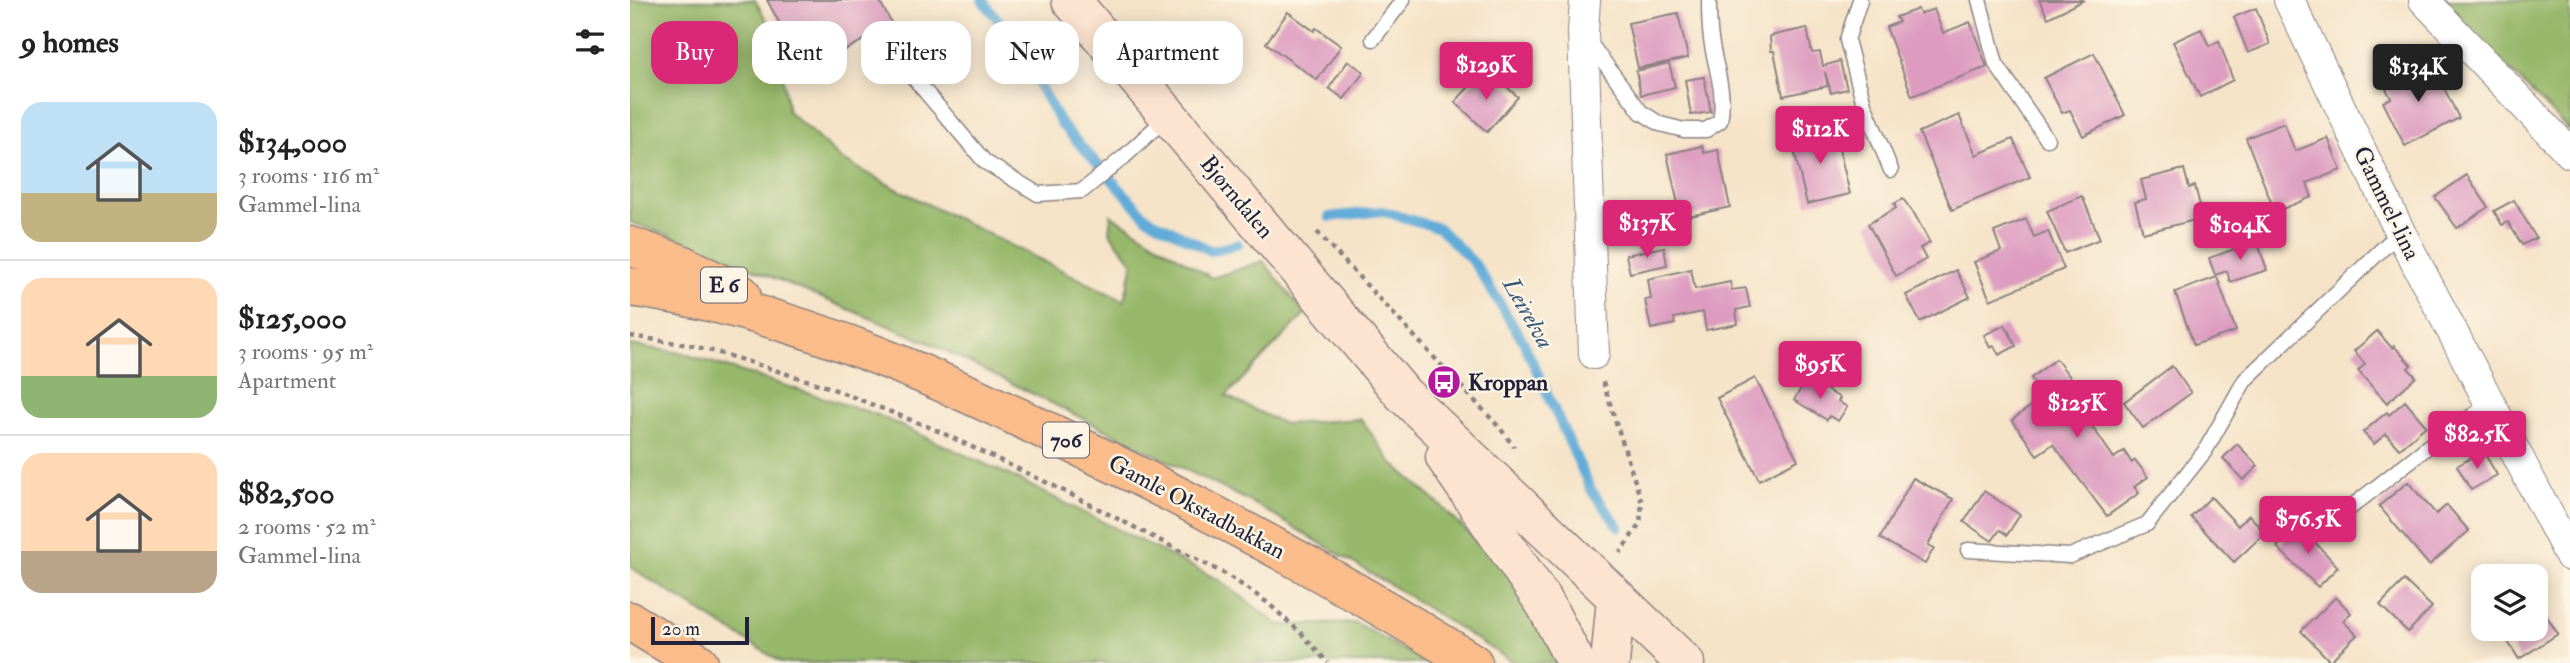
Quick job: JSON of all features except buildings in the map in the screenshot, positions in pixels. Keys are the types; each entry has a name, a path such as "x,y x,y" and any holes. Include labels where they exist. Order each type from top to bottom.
{"highway":[{"name":"E 6","path":"630,246 681,264 815,331"},
{"name":"Gamle Okstadbakkan","path":"630,287 709,302 815,331 900,364 1033,424 1194,503 1363,597 1473,663"},
{"path":"630,621 699,663"}],"main road":[{"name":"Bjørndalen","path":"1071,0 1403,394 1685,663"},
{"name":"Bjørndalen","path":"1403,394 1545,604 1576,663"},
{"path":"1610,663 1616,599"}],"street":[{"path":"1585,0 1583,32 1594,354"},
{"name":"Gammel-lina","path":"2289,0 2400,232 2570,556"},
{"path":"2424,0 2570,153"}],"lane":[{"path":"1373,39 1403,0"},
{"path":"1583,32 1641,112 1668,127 1684,131 1706,130 1720,121 1724,103 1711,39 1709,0"},
{"path":"1860,0 1847,40 1864,104 1891,170"},
{"path":"1979,0 1996,64 2047,139"},
{"path":"919,84 985,162 1038,194 1082,191 1168,116"},
{"path":"1968,550 2070,556 2147,524 2205,451 2245,380 2400,232"},
{"path":"2327,526 2438,438 2490,404"}],"path":[{"path":"1315,230 1500,429 1516,450"},
{"path":"630,336 690,345 828,387 936,430 1054,485 1229,576 1268,603 1303,635 1328,663"},
{"path":"1594,354 1642,503 1640,523 1615,562"}],"green space":[{"path":"630,0 755,0 767,21 752,21 752,84 784,84 788,111 841,159 891,186 1124,301 1133,263 1109,232 1111,215 1212,278 1263,261 1305,314 1226,396 1284,424 1361,419 1391,462 1442,507 1528,592 1561,663 1514,663 1253,503 932,344 690,243 630,222"},
{"path":"2440,0 2570,0 2570,131"},
{"path":"630,345 682,353 875,414 1009,475 1219,580 1279,625 1356,623 1427,663 782,663 630,567"}],"waterway":[{"name":"Leirelva","path":"982,0 1010,34 1061,124 1146,217 1211,251 1238,244"},
{"name":"Leirelva","path":"1329,217 1382,211 1439,228 1475,264 1523,341 1591,490 1619,527"}],"place":[{"name":"Kroppan","path":"1444,382"}]}
